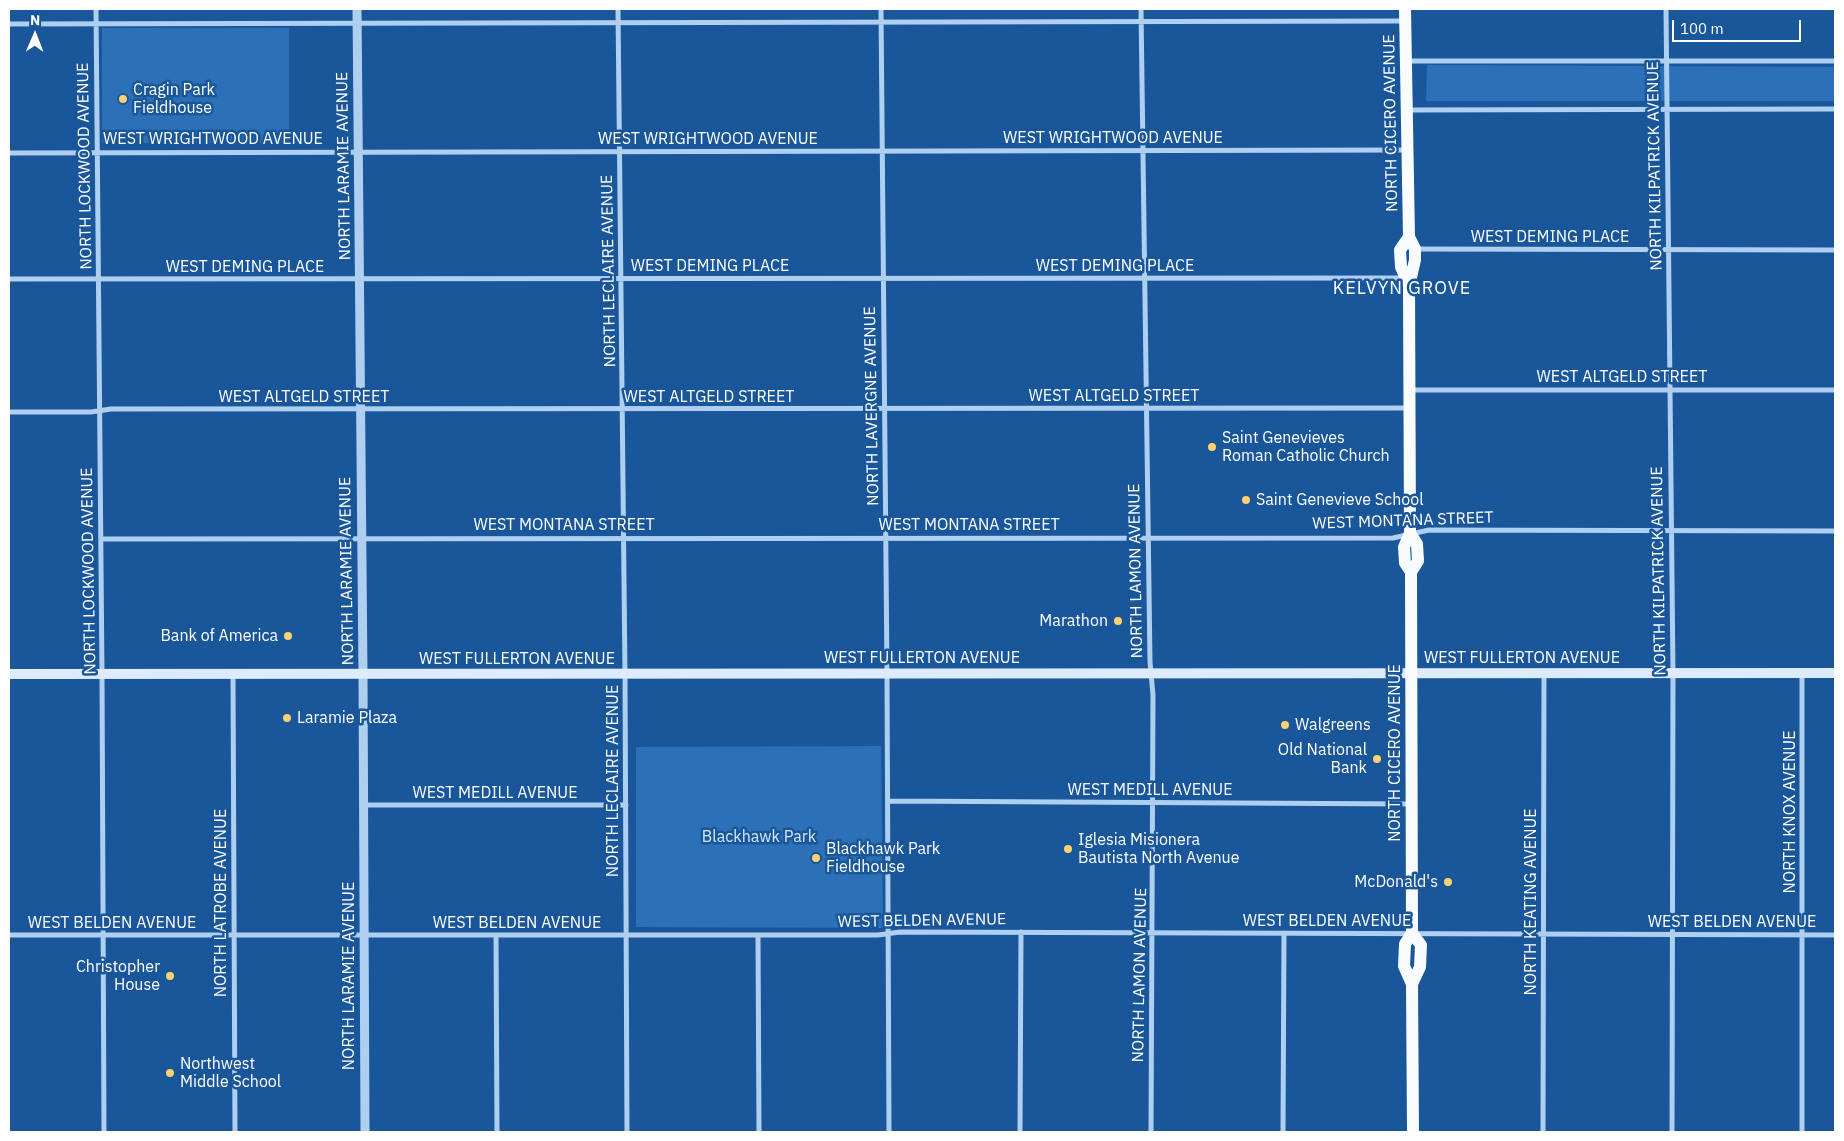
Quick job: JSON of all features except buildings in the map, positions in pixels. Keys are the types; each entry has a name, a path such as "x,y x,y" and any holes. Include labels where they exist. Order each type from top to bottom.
{"main road":[{"name":"NORTH CICERO AVENUE","path":"1405,15 1408,237 1415,250 1409,281 1410,534 1417,544 1418,561 1411,572 1412,934 1421,946 1420,967 1412,984 1413,1132"},
{"name":"NORTH CICERO AVENUE","path":"1408,237 1400,250 1401,268 1409,281"},
{"name":"WEST FULLERTON AVENUE","path":"9,674 1835,673"}],"street":[{"name":"NORTH LOCKWOOD AVENUE","path":"96,9 104,1132"},
{"name":"NORTH LARAMIE AVENUE","path":"357,9 365,1132"},
{"name":"NORTH LECLAIRE AVENUE","path":"618,9 623,409 627,1132"},
{"name":"NORTH LAVERGNE AVENUE","path":"881,9 889,1132"},
{"name":"NORTH LAMON AVENUE","path":"1141,9 1148,538 1153,695 1151,1132"},
{"name":"NORTH KILPATRICK AVENUE","path":"1666,9 1673,673 1672,1132"},
{"path":"9,24 1141,21 1405,15"},
{"path":"1406,61 1835,62"},
{"path":"1407,110 1835,109"},
{"name":"WEST WRIGHTWOOD AVENUE","path":"9,152 1408,150"},
{"name":"WEST DEMING PLACE","path":"1415,250 1835,250"},
{"name":"WEST DEMING PLACE","path":"9,279 1145,278 1409,281"},
{"name":"WEST ALTGELD STREET","path":"1409,390 1835,390"},
{"name":"WEST ALTGELD STREET","path":"9,412 100,411 111,409 1409,408"},
{"name":"WEST MONTANA STREET","path":"101,539 1393,538 1429,530 1835,531"},
{"name":"NORTH KEATING AVENUE","path":"1543,1132 1544,673"},
{"name":"NORTH KNOX AVENUE","path":"1802,673 1802,1132"},
{"name":"NORTH LATROBE AVENUE","path":"233,674 234,1132"},
{"name":"WEST MEDILL AVENUE","path":"888,802 1412,804"},
{"name":"WEST MEDILL AVENUE","path":"364,805 626,805"},
{"path":"1020,1132 1021,932"},
{"name":"WEST BELDEN AVENUE","path":"9,935 496,936 1021,932 1835,935"},
{"path":"1283,1132 1284,933"},
{"path":"758,935 759,1132"},
{"path":"496,936 497,1132"}],"green space":[{"path":"102,28 289,28 289,143 102,143"},
{"path":"1427,65 1835,67 1835,101 1426,101"},
{"name":"Blackhawk Park","path":"881,746 883,928 636,927 636,747"}],"place":[{"name":"Cragin Park Fieldhouse","path":"123,99"},
{"name":"Saint Genevieves Roman Catholic Church","path":"1212,447"},
{"name":"Saint Genevieve School","path":"1246,500"},
{"name":"Marathon","path":"1118,621"},
{"name":"Bank of America","path":"288,636"},
{"name":"Laramie Plaza","path":"287,718"},
{"name":"Walgreens","path":"1285,725"},
{"name":"Old National Bank","path":"1377,759"},
{"name":"Iglesia Misionera Bautista North Avenue","path":"1068,849"},
{"name":"Blackhawk Park Fieldhouse","path":"816,858"},
{"name":"McDonald's","path":"1448,882"},
{"name":"Christopher House","path":"170,976"},
{"name":"Northwest Middle School","path":"170,1073"}],"district":[{"name":"KELVYN GROVE","path":"1402,289"}]}
